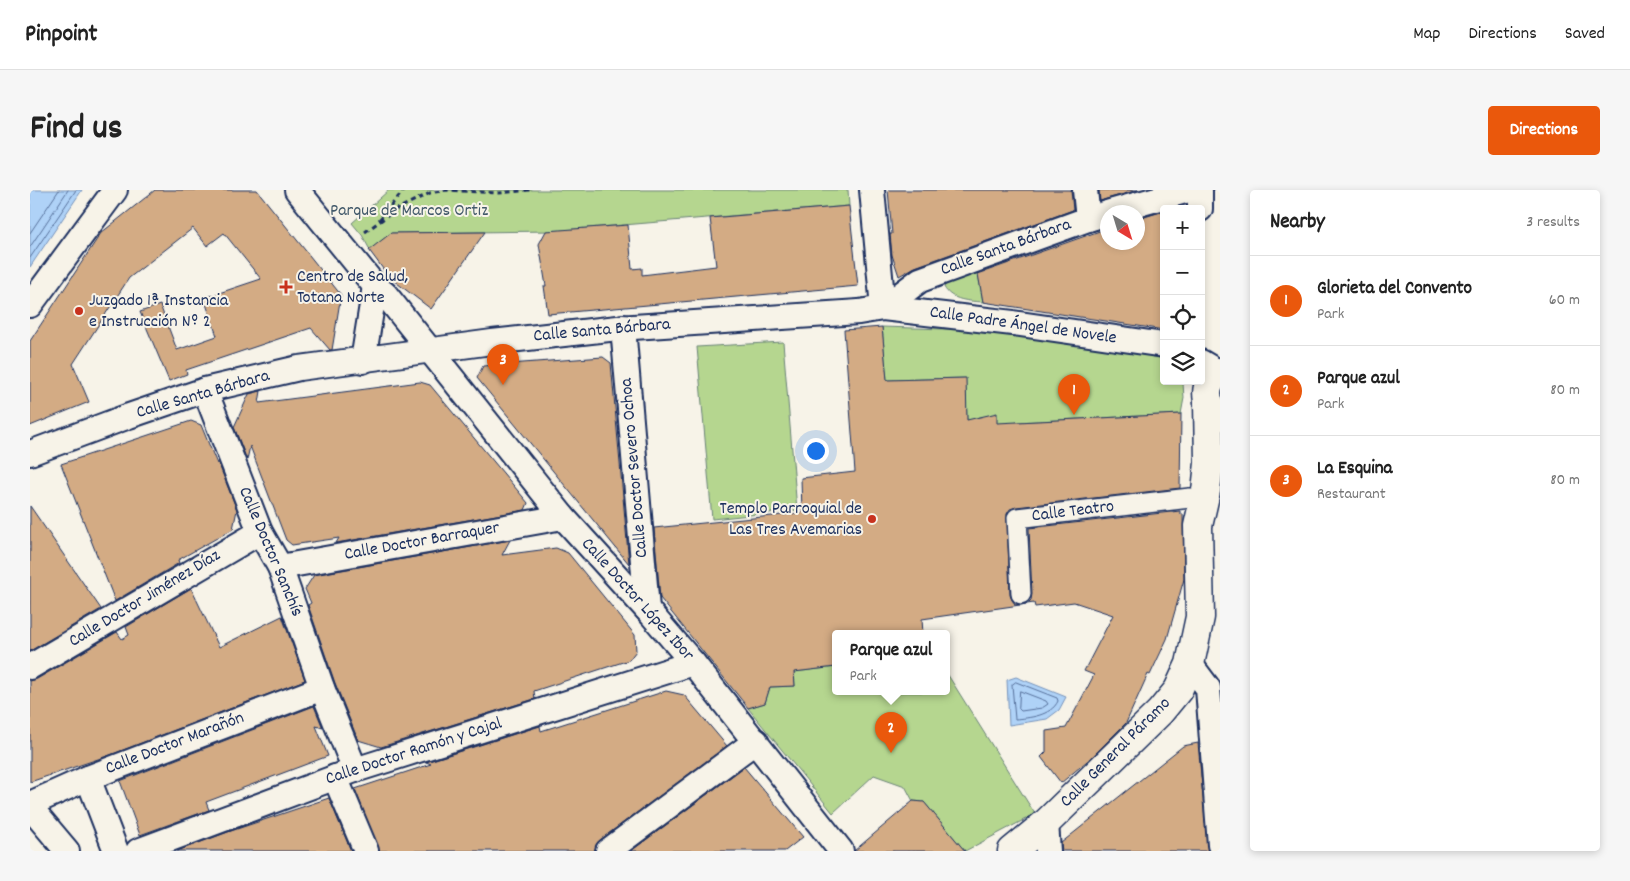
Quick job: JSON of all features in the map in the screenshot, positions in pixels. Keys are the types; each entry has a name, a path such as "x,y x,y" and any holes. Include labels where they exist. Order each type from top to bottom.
{"street":[{"path":"30,305 115,190"},
{"name":"Calle Doctor López Ibor","path":"297,190 375,286 385,294 563,517 647,609 693,663 756,741 829,847"},
{"path":"872,190 883,308"},
{"path":"1085,190 1100,212"},
{"name":"Calle Santa Bárbara","path":"1137,205 1189,190"},
{"path":"1200,190 1200,205"},
{"name":"Calle Santa Bárbara","path":"30,453 205,390 299,368 622,327 850,312 883,308 920,280 1100,216"},
{"path":"363,361 375,286"},
{"name":"Calle Padre Ángel de Novele","path":"883,308 1012,323 1160,344"},
{"name":"Calle Doctor Severo Ochoa","path":"622,327 647,609"},
{"name":"Calle General Páramo","path":"1012,851 1046,823 1160,712 1178,690 1190,664 1200,617 1198,526 1210,494 1215,454 1211,382"},
{"name":"Calle Doctor Sanchís","path":"205,390 260,532 280,567 322,688 366,851"},
{"name":"Calle Teatro","path":"1021,594 1017,518 1190,498 1210,494"},
{"name":"Calle Doctor Barraquer","path":"280,567 563,517"},
{"name":"Calle Doctor Jiménez Díaz","path":"30,667 260,532"},
{"name":"Calle Doctor Ramón y Cajal","path":"138,851 345,774 693,663"},
{"path":"1190,664 1214,688 1220,845"},
{"name":"Calle Doctor Marañón","path":"30,806 88,778 322,688"},
{"path":"608,851 756,741"},
{"path":"88,778 116,851"},
{"path":"30,806 67,851"},
{"path":"1046,823 1048,851"}],"path":[{"path":"378,222 404,190"},
{"path":"344,249 397,209 430,193 446,190 500,193 530,190"}],"green space":[{"name":"Parque de Marcos Ortiz","path":"389,190 848,190 849,206 552,231 392,233 370,250 362,235 352,223"},
{"path":"977,268 983,302 956,298 947,292 944,287 951,279"},
{"path":"882,327 976,330 1023,334 1160,356 1160,385 1183,385 1184,398 1181,414 1016,422 1024,503 967,420 965,378 887,380"},
{"path":"783,342 797,510 712,519 697,347"},
{"path":"832,667 832,695 950,695 950,678 1035,814 965,851 924,802 913,801 905,786 874,775 833,813 748,708 765,703 770,687 795,686 794,672"}],"water":[{"path":"30,190 82,190 30,267"},
{"path":"1016,677 1066,697 1059,710 1047,719 1009,725 1007,680"}],"building":[{"name":"Centro de Salud, Totana Norte","path":"155,190 257,190 341,295 332,350 311,328 186,370 187,374 169,381 140,312 160,305 177,350 217,336 204,298 261,279 224,233 207,246 193,228 129,278 73,364 89,402 30,426 30,341 101,233"},
{"path":"888,190 1071,190 1073,210 915,267 899,276 892,255"},
{"path":"1099,190 1138,190 1100,201"},
{"path":"849,206 858,286 548,314 544,286 546,286 539,244 546,231 628,225 632,269 642,268 642,275 716,266 710,218"},
{"path":"1160,212 1160,329 983,302 978,274 1100,231 1100,250 1145,250 1145,217"},
{"path":"485,232 431,309 389,277 369,250 391,233"},
{"name":"Templo Parroquial de Las Tres Avemarias","path":"882,327 887,380 966,378 967,420 997,413 997,423 1181,414 1180,488 1010,509 1007,514 1010,595 1015,604 1021,605 922,619 923,630 832,630 832,667 794,672 795,686 770,687 765,703 748,708 660,598 654,528 802,513 801,478 855,472 844,330"},
{"path":"603,357 611,363 629,564 477,378 483,366"},
{"path":"420,382 430,385 528,503 525,510 336,543 339,538 292,545 286,540 250,446 247,460 234,427 249,394 261,391 259,403"},
{"path":"191,421 201,425 237,510 233,529 178,560 179,563 115,601 61,464"},
{"path":"30,506 101,609 30,651"},
{"path":"1180,511 1180,514 1183,514 1184,579 1167,639 1150,675 1148,674 1126,723 1093,756 1061,783 1041,757 1046,752 1046,731 1066,728 1094,675 1084,671 1113,615 1074,602 1035,607 1034,603 1022,605 1031,600 1032,594 1029,528"},
{"path":"510,540 502,555 556,548 568,553 635,635 636,651 629,660 534,691 535,699 381,747 358,740 335,683 308,605 311,603 305,589 314,575"},
{"path":"191,588 219,647 282,616 305,680 110,755 30,782 30,681 37,679 117,632 122,639 129,635 126,627"},
{"path":"666,691 684,695 727,746 600,840 596,845 595,851 379,851 355,789 431,764 426,762 540,726 541,731"},
{"path":"314,706 323,728 316,726 328,756 206,802 209,810 140,835 120,781"},
{"path":"1198,743 1208,851 1062,851 1061,843 1183,746"},
{"path":"744,767 803,837 785,851 631,851"},
{"path":"329,798 351,851 177,851 228,832"},
{"path":"913,801 924,802 965,851 854,851"}],"place":[{"name":"Centro de Salud, Totana Norte","path":"286,287"},
{"name":"Juzgado 1ª Instancia e Instrucción Nº 2","path":"79,311"},
{"name":"La Esquina","path":"503,385"},
{"name":"Glorieta del Convento","path":"1074,415"},
{"name":"Templo Parroquial de Las Tres Avemarias","path":"872,519"},
{"name":"Parque azul","path":"891,753"}]}
